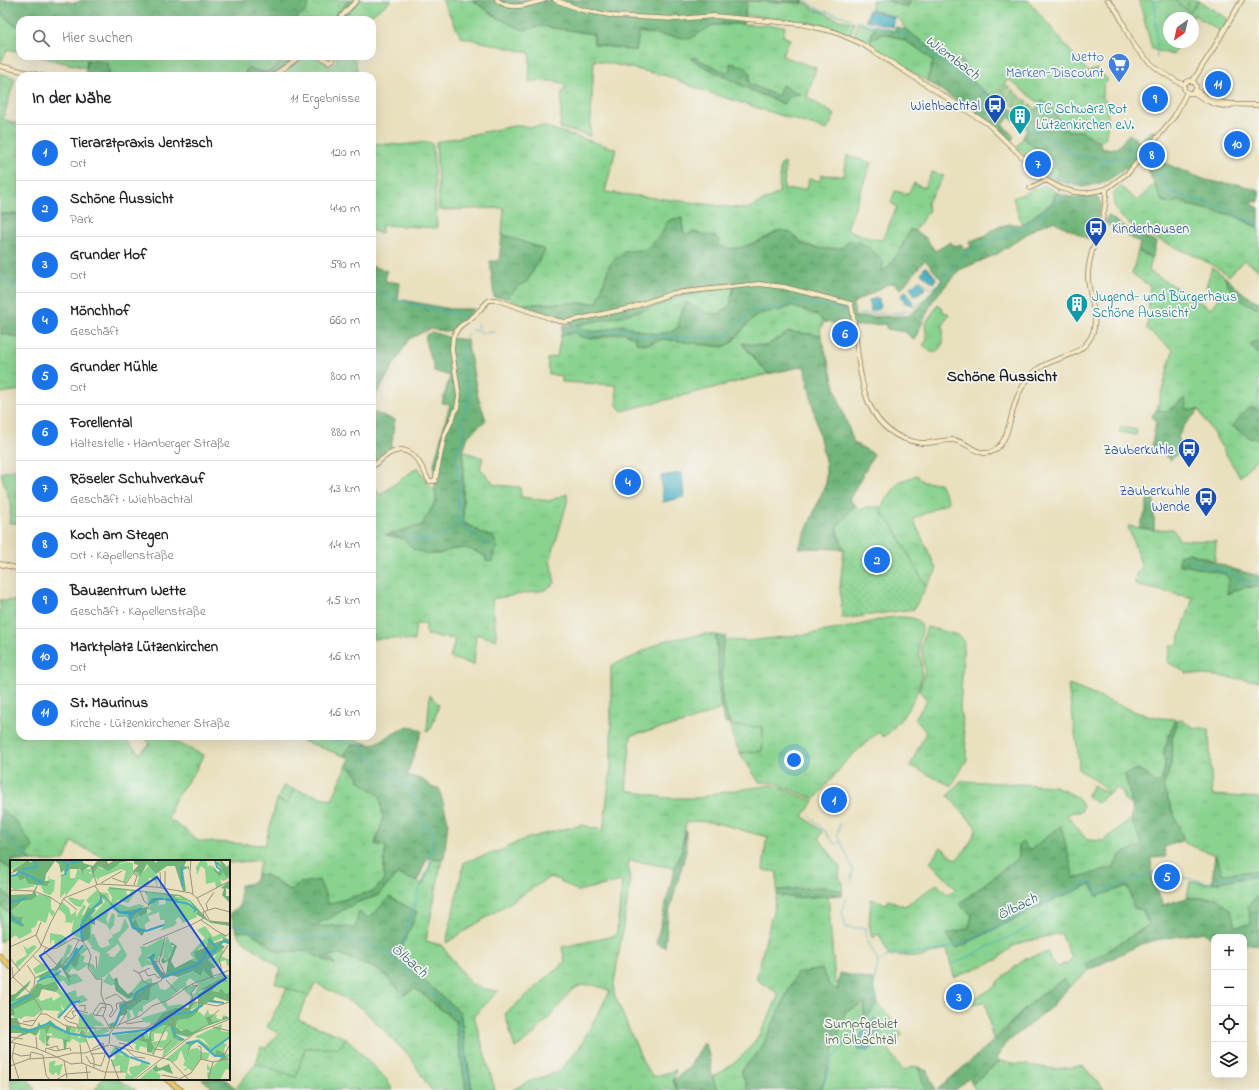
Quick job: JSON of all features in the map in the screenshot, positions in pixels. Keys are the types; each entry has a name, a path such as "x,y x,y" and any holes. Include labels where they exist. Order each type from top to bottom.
{"main road":[{"path":"0,956 10,966"},
{"path":"167,1080 181,1090"}],"street":[{"path":"342,16 357,0"},
{"path":"497,0 505,5 516,7 544,0"},
{"path":"555,0 582,10 611,15 670,19 714,16 743,18 818,27 844,36 862,44 988,124 1046,180 1060,188 1074,192 1086,193 1106,189 1124,177 1174,117 1187,92"},
{"path":"1108,0 1121,17 1134,44 1142,54 1152,64 1184,85 1187,92"},
{"path":"1192,82 1242,0"},
{"path":"278,72 294,60"},
{"path":"0,66 26,72"},
{"path":"1184,85 1187,82 1192,82"},
{"path":"1192,82 1195,84 1194,91"},
{"path":"1187,92 1194,91 1209,98 1234,104 1259,105"},
{"path":"1030,188 1046,180"},
{"path":"376,464 398,450 412,455 421,463 429,481 435,481 444,437 457,408 459,396 452,350 453,337 459,327 470,320 486,303 495,300 555,320 570,322 630,308 673,293 759,284 784,287 852,304 858,363 864,394 876,417 887,428 914,442 927,443 954,440 963,442 979,453 989,453 1002,442 1017,398 1031,375 1041,367 1081,349 1091,337 1094,320 1090,299 1088,274 1106,208 1106,189"},
{"path":"0,564 16,568"}],"green space":[{"path":"0,0 52,0 76,3 81,0 310,0 306,11 299,16 16,16 16,25 0,12"},
{"path":"310,0 349,0 335,16 299,16 306,11"},
{"path":"349,0 361,0 345,16 335,16"},
{"path":"361,0 392,0 370,16 345,16"},
{"path":"442,0 472,0 498,18 523,30 541,26 594,34 594,44 636,51 639,32 690,38 713,25 743,24 785,26 783,36 790,39 782,56 816,68 807,97 835,115 827,130 701,90 667,76 594,60 590,136 560,128 562,92 565,90 565,86 564,84 552,81 529,82 530,53 461,37","holes":["692,59 726,73 730,69 750,73 749,84 778,97 782,85 799,94 790,96 784,104 750,90"]},
{"path":"472,0 804,0 803,3 747,1 743,24 713,25 690,39 639,32 636,51 594,44 594,34 541,26 523,30 498,18"},
{"path":"872,0 887,0 907,8 911,0 1028,0 1088,72 1097,69 1108,80 1104,85 1102,97 1110,106 1107,114 1109,119 1105,139 1100,142 1082,131 1066,131 1050,106 1042,101 1039,103 1008,79 995,96 989,95 970,79 967,68 952,59 946,59 905,29 900,19 871,9"},
{"path":"887,0 911,0 907,8"},
{"path":"1139,0 1174,0 1190,12 1163,12 1163,48 1176,48 1173,55 1152,49"},
{"path":"1174,0 1199,0 1190,12"},
{"path":"746,1 807,3 815,10 823,12 839,20 854,22 851,35 820,24 745,15"},
{"path":"1199,1 1228,19 1221,32 1199,18 1199,12 1190,12"},
{"path":"0,12 16,25 16,51 8,49 0,63"},
{"path":"857,23 874,27 870,40 880,33 896,37 915,46 927,55 933,61 927,81 854,37"},
{"path":"875,25 894,31 896,27 905,29 946,59 961,60 978,87 988,94 995,96 1026,120 1042,101 1050,106 1066,131 1082,131 1092,139 1099,141 1102,149 1117,148 1129,134 1140,142 1150,131 1155,131 1136,162 1105,182 1083,187 1054,180 1060,172 1054,162 1023,138 1027,129 1009,117 1003,125 1014,137 1011,141 993,124 927,81 933,61 915,46 896,37 881,33 870,41"},
{"path":"694,57 726,73 730,69 730,63 744,66 750,73 749,84 778,96 782,85 800,94 790,96 784,104 748,89 691,59"},
{"path":"53,60 87,60 86,68"},
{"path":"87,60 282,60 277,66 269,71 248,68 246,72 109,72 108,63"},
{"path":"87,60 108,63 109,72 86,72"},
{"path":"282,60 299,60 283,72 265,72 276,66"},
{"path":"299,60 320,60 331,67 337,60 355,60 357,72 283,72"},
{"path":"247,68 261,72 246,72"},
{"path":"0,73 15,78 3,119 16,124 16,214 0,214"},
{"path":"1006,85 1010,88 1003,98 999,94"},
{"path":"1012,90 1016,93 1009,102 1005,99"},
{"path":"1018,94 1022,98 1015,107 1011,104"},
{"path":"1024,99 1028,102 1021,112 1017,108"},
{"path":"1030,104 1034,107 1027,116 1023,113"},
{"path":"513,126 546,127 616,149 605,192 747,209 779,193 780,166 785,163 784,190 807,189 809,179 820,181 822,175 844,176 847,155 871,163 847,229 868,238 882,240 897,207 891,203 895,191 908,194 914,183 924,188 932,172 944,176 927,203 929,210 914,232 910,229 894,259 886,269 881,272 881,269 843,248 820,249 800,242 798,238 780,230 752,244 728,249 721,247 693,232 687,235 683,232 682,218 672,219 667,222 659,236 644,250 623,251 610,264 597,303 523,305 507,298 520,285 527,281 545,250 502,234 504,208 439,210 436,142"},
{"path":"1023,138 1038,149 1028,158 1017,147"},
{"path":"427,142 431,143 433,147 437,228 382,225 382,233 376,232 376,143 401,145"},
{"path":"1160,159 1173,167 1206,180 1220,183 1238,184 1259,191 1259,202 1252,201 1252,204 1259,208 1259,228 1233,215 1187,205 1185,202 1176,201 1175,204 1162,201 1144,161"},
{"path":"1054,162 1060,172 1054,180 1043,173"},
{"path":"1154,184 1162,201 1175,203 1176,201 1185,202 1187,205 1233,215 1259,228 1259,270 1244,260 1229,276 1202,259 1139,230 1117,212 1113,194 1120,186 1137,201"},
{"path":"1044,185 1056,192 1053,202 1022,225 1013,198"},
{"path":"1056,192 1069,197 1097,197 1102,204 1096,219 1100,221 1092,241 1053,221 1037,227 997,254 959,270 933,300 914,340 905,332 887,329 885,324 856,326 824,322 817,315 791,306 780,311 760,313 749,322 732,342 723,347 663,339 648,344 636,343 636,339 623,333 597,338 586,338 573,332 561,336 563,325 574,325 523,305 597,303 610,264 623,251 644,250 659,236 667,222 676,219 682,218 683,232 687,235 693,232 716,237 719,241 718,245 724,248 732,249 750,245 780,230 790,233 804,245 814,248 843,248 848,241 859,242 884,263 881,272 886,269 895,259 911,229 925,237 935,251 951,242 954,246 961,244 964,250 971,247 969,242 986,235 994,228 1010,224 1022,225 1053,202","holes":["925,260 942,280 920,307 908,316 855,317 853,303 888,284 893,283 901,289","734,285 730,306 719,314 707,313 686,302 679,317 679,327 666,333 644,332 624,325 594,332 583,329 577,325 617,317 657,306 677,297"]},
{"path":"0,214 16,214 16,337 0,333"},
{"path":"1108,215 1121,225 1156,242 1152,258 1138,251 1140,243 1105,223"},
{"path":"502,234 545,250 527,282 520,285 507,298 494,297 490,261 499,261"},
{"path":"1138,251 1152,258 1149,271 1211,309 1220,297 1206,287 1212,267 1224,276 1227,284 1238,296 1259,308 1259,344 1256,341 1250,344 1259,355 1259,412 1256,408 1250,438 1259,439 1259,456 1240,477 1199,410 1186,409 1185,398 1166,412 1157,409 1173,350 1147,330 1150,286 1132,274"},
{"path":"376,267 387,271 385,281 400,283 398,299 450,309 474,309 453,332 430,329 409,339 376,395"},
{"path":"1224,276 1244,294 1259,302 1259,308 1248,304 1238,296 1229,286"},
{"path":"734,285 730,306 719,315 707,313 679,317 679,327 666,333 644,332 624,325 594,332 582,329 576,325 617,317 657,306 677,297"},
{"path":"938,305 943,309 942,311 949,314 943,324 943,343 937,352 931,352 923,345 927,340 925,324"},
{"path":"791,306 817,315 824,322 820,330 821,335 789,332 766,346 742,344 768,374 622,411 617,405 616,385 562,382 562,376 549,374 547,359 557,356 561,336 573,332 597,339 623,332 636,339 636,342 648,344 663,339 723,347 732,342 749,322 760,313 780,311"},
{"path":"432,332 450,338 467,340 478,397 486,420 468,436 463,451 463,523 471,526 481,533 493,536 498,548 494,552 492,562 486,561 486,557 477,552 465,548 449,550 439,554 429,554 413,549 402,538 386,535 422,525 436,501 434,464 450,404 442,403 450,376 434,371 434,366 425,340 426,335"},
{"path":"789,332 821,335 838,398 854,443 874,454 849,500 855,505 837,527 844,549 799,548 826,483 826,465 804,366 768,374 742,343 766,346"},
{"path":"0,333 16,337 16,391 0,393"},
{"path":"1257,341 1259,344 1259,355 1250,344"},
{"path":"1185,398 1186,409 1199,410 1184,426 1178,437 1182,453 1180,455 1176,455 1171,460 1162,454 1151,451 1156,421 1151,417 1157,409 1166,412"},
{"path":"1248,408 1256,408 1259,412 1259,439 1250,438 1232,426"},
{"path":"376,413 395,420 391,448 376,459"},
{"path":"1121,427 1137,430 1136,435 1119,432"},
{"path":"463,451 483,458 480,468 495,485 520,487 521,497 549,501 567,494 567,503 550,561 555,583 545,590 492,599 497,640 476,634 474,665 450,658 455,639 426,635 426,624 416,624 414,641 391,638 376,639 376,488 380,495 418,467 427,483 435,490 436,501 422,525 388,536 402,538 413,549 429,554 439,554 449,550 465,548 486,557 486,561 492,561 494,552 498,548 478,530 463,523"},
{"path":"16,469 16,523 9,523 11,505 1,473"},
{"path":"917,475 923,482 940,483 949,502 913,519 937,570 926,587 893,526 884,518 881,507 899,482"},
{"path":"1147,500 1154,500 1154,530 1139,528 1147,509"},
{"path":"855,505 861,510 867,507 881,507 883,515 893,526 926,587 914,609 842,618 840,586 844,549 837,527"},
{"path":"1128,526 1154,530 1173,529 1179,540 1216,541 1215,561 1189,553 1180,564 1225,574 1229,579 1227,593 1245,587 1259,587 1259,681 1187,673 1167,662 1171,645 1177,645 1193,598 1135,585 1136,574 1142,567"},
{"path":"1189,553 1233,569 1259,576 1259,587 1245,587 1227,594 1229,579 1225,574 1179,564 1179,556"},
{"path":"0,600 15,601 16,604 16,740 125,740 140,753 150,744 146,740 171,740 203,755 196,770 176,797 168,819 187,831 198,841 265,845 277,800 287,804 294,789 332,800 347,765 380,796 383,820 375,844 386,846 384,880 374,891 329,904 300,883 291,891 266,875 257,874 261,860 230,863 230,860 109,860 72,842 64,860 32,860 27,856 16,821 0,808"},
{"path":"886,618 912,618 917,620 922,627 919,645 922,666 921,679 915,697 898,723 884,737 878,732 846,761 815,799 774,783 759,782 740,753 762,751 763,727 734,726 729,719 722,699 721,687 723,642 728,640 749,641 808,634 851,627"},
{"path":"927,627 958,635 964,640 960,709 967,759 952,786 910,766 926,732 915,719 927,700 919,691 925,670 921,646"},
{"path":"704,634 716,635 721,709 681,724 631,735 626,790 666,798 700,798 716,793 772,785 814,801 803,816 822,831 819,838 840,867 839,878 843,882 842,891 828,887 777,890 777,872 763,870 766,842 769,837 708,822 686,822 681,852 675,868 628,860 630,884 614,983 614,994 644,1064 653,1077 676,1070 673,1080 677,1090 513,1090 527,1082 558,1072 579,1048 610,991 592,985 583,985 572,990 539,1029 522,1044 515,1048 505,1014 565,962 562,947 614,936 617,931 622,881 577,891 557,879 550,877 446,943 464,862 502,850 522,840 551,832 583,825 596,829 597,827 603,831 611,767 611,665 629,659 663,641"},
{"path":"716,635 726,637 722,647 722,702 730,723 725,723 720,704"},
{"path":"1069,685 1139,713 1160,718 1175,719 1164,751 1165,769 1161,782 1155,782 1144,772 1125,774 1132,803 1128,804 1125,801 1120,789 1116,788 1109,794 1097,781 1079,770"},
{"path":"430,695 439,705 431,729 427,731"},
{"path":"1175,719 1178,721 1172,738 1171,764 1163,787 1184,840 1164,847 1166,857 1151,858 1152,879 1163,905 1187,898 1217,898 1231,911 1235,927 1251,924 1247,906 1259,895 1259,946 1247,944 1247,934 1211,934 1211,938 1204,932 1141,944 1089,970 1086,964 1149,925 1143,910 1134,908 1128,886 1097,896 1091,884 1049,902 957,948 946,934 969,928 972,915 959,904 1019,857 1019,846 1022,842 1030,850 1061,826 1074,878 1113,868 1122,853 1143,846 1131,819 1132,804 1125,774 1138,769 1155,782 1161,782 1165,769 1164,751"},
{"path":"1181,720 1192,727 1209,729 1212,795 1259,798 1259,871 1223,874 1215,855 1185,843 1163,787 1171,764 1172,738 1178,721"},
{"path":"730,723 734,726 763,727 762,751 740,753 733,738"},
{"path":"408,726 422,731 407,775 423,780 433,788 439,788 448,821 444,859 427,858 417,882 398,874 377,896 355,903 330,918 310,927 332,926 355,928 359,912 368,918 376,912 389,897 417,912 398,956 417,975 460,1012 472,1090 466,1090 455,1021 415,988 404,995 381,971 340,954 328,956 336,965 305,951 275,951 267,943 249,931 237,932 230,913 240,906 240,885 253,883 257,874 266,875 291,891 300,883 319,880 329,904 374,891 384,880 386,846 375,844 383,820 380,796 358,780 359,776 347,765 350,758 344,756 351,745 372,745"},
{"path":"307,740 355,740 372,745 360,745 346,751 344,756 306,742"},
{"path":"964,781 1054,786 1077,797 1083,806 1081,812 1073,812 1067,815 1087,840 1103,841 1131,819 1144,846 1122,853 1113,868 1074,878 1060,827 1030,850 1022,842 1019,846 1019,857 959,904 972,915 969,928 957,948 1049,902 1091,884 1097,896 1128,886 1134,908 1143,910 1149,926 1086,964 1089,970 1070,986 1063,979 1032,1002 993,1040 985,1001 972,1005 971,1001 996,986 997,982 1025,959 1048,952 1051,961 1058,967 1066,963 1067,965 1069,964 1068,962 1072,959 1061,933 1013,946 997,960 954,977 947,949 921,957 895,955 890,957 879,934 872,938 869,924 871,899 886,904 888,900 905,906 937,884 947,894 956,889 930,862 941,847 956,860 968,847 976,830 976,827 948,796 959,783"},
{"path":"1093,785 1108,794 1097,803 1087,796"},
{"path":"283,786 294,789 287,804 277,800"},
{"path":"0,808 16,821 33,846 27,856 32,860 10,860 10,869 0,860"},
{"path":"686,830 686,851 668,916 665,947 656,943"},
{"path":"1215,855 1223,874 1259,871 1259,876 1212,883"},
{"path":"433,858 442,859 426,941 441,945 471,984 484,989 498,991 474,1016 495,1090 472,1090 460,1012 417,975 398,956 417,912 389,897 376,912 367,919 359,912 355,928 332,926 308,928 330,918 355,903 377,896 398,874 423,884"},
{"path":"0,860 10,869 10,900 4,892 0,890"},
{"path":"1259,876 1259,895 1247,906 1252,924 1235,927 1231,911 1217,898 1187,898 1190,882 1212,883"},
{"path":"828,887 842,891 842,895 794,898 777,895 777,890"},
{"path":"0,890 8,897 10,914 0,905"},
{"path":"777,895 794,898 828,896 835,983 839,982 838,990 797,973 761,1049 741,1071 748,1090 719,1090 715,1085 713,1077 726,1069 747,1051 761,1032 779,994 756,979"},
{"path":"0,905 10,914 10,935 0,942"},
{"path":"249,931 276,951 305,951 335,964 327,956 339,954 381,971 404,995 415,988 455,1021 466,1090 431,1090 410,1057 362,1008 316,983 308,996 275,983 281,969 239,937 237,932"},
{"path":"822,969 829,985 838,990 840,973 873,980 878,1003 863,1022 865,1003 846,1011 821,1090 748,1090 741,1071 761,1049 797,973"},
{"path":"1063,979 1070,986 1048,1010 1005,1044 996,1059 1000,1061 972,1084 969,1078 956,1090 937,1090 998,1037 1032,1002"},
{"path":"287,988 308,996 298,1019 346,1038 339,1048 305,1048 296,1077 256,1063 261,1047 266,1048 278,1033 267,1027"},
{"name":"Sumpfgebiet im Ölbachtal","path":"847,999 878,1003 903,1034 887,1047 903,1071 914,1066 918,1067 925,1090 809,1090"},
{"path":"346,1038 386,1079 393,1090 240,1090 237,1087 256,1063 296,1076 305,1048 339,1048"},
{"path":"704,1043 709,1054 713,1079 719,1090 677,1090 673,1080 688,1069"},
{"path":"1000,1061 1054,1069 1083,1066 1104,1089 975,1090 972,1084"},
{"path":"918,1067 927,1071 935,1090 925,1090"},
{"path":"11,1080 29,1080 35,1090 11,1090"},
{"path":"101,1080 119,1080 136,1090 95,1090"},
{"path":"203,1080 226,1080 237,1090 215,1090"}],"water":[{"path":"869,10 895,18 893,27 866,20"},
{"path":"925,267 927,267 936,278 933,283 921,273"},
{"path":"919,280 926,288 915,296 910,287"},
{"path":"906,291 913,303 912,305 905,303 901,295"},
{"path":"879,298 880,309 871,311 869,300"},
{"path":"682,473 684,497 663,502 661,476"},
{"path":"875,1018 881,1025 880,1032 876,1033 873,1037 876,1040 869,1051 857,1050 863,1032"}],"waterway":[{"name":"Wiembach","path":"766,0 773,0"},
{"name":"Wiembach","path":"806,0 815,8 851,19"},
{"path":"1153,0 1155,6 1157,57"},
{"name":"Wiembach","path":"857,21 904,33 1020,121 1076,156 1108,160 1139,156"},
{"path":"1128,144 1130,152"},
{"name":"Wiembach","path":"1143,159 1159,173 1170,192 1220,207 1259,225"},
{"path":"1076,186 1108,160"},
{"path":"859,314 901,313 911,310 923,301 964,254 1023,228 1066,195"},
{"path":"0,273 12,283 16,291"},
{"path":"920,279 930,288"},
{"path":"376,292 420,306 472,317"},
{"path":"602,333 625,328 637,335 647,336 698,338 726,336 754,310 780,308 797,301 835,307 848,311"},
{"path":"474,319 477,322 479,331 483,333 494,332"},
{"path":"561,330 566,332 573,328 584,335 598,335"},
{"path":"465,337 472,330 478,331"},
{"path":"410,539 425,540 437,537 447,533 460,521 458,512 459,475 455,455 463,438 465,426 461,424 470,395 461,359 464,341"},
{"path":"460,521 464,527 487,544 491,544"},
{"path":"1188,560 1231,574 1244,582 1259,582"},
{"path":"332,740 354,744"},
{"path":"359,745 364,748 366,756 375,760 380,770 401,780 404,788 412,792 414,801 421,814 424,827 430,827 434,832 431,840 434,844 430,852 430,865 417,894 414,912 408,922 403,942 392,959"},
{"path":"810,816 823,829 834,844 841,842 853,869 851,881"},
{"path":"840,824 837,835 840,841"},
{"name":"Ölbach","path":"0,830 11,839 28,860"},
{"name":"Ölbach","path":"881,961 893,952 923,953 963,944 1047,901 1087,883 1093,884 1098,893 1156,872"},
{"name":"Ölbach","path":"1181,877 1210,883 1220,878 1259,875"},
{"name":"Ölbach","path":"822,1090 834,1057 877,1003 874,983 878,962 867,939 865,928 846,928 842,911 846,899"},
{"path":"953,964 1026,929 1049,910 1045,903"},
{"name":"Ölbach","path":"230,926 234,925 264,933"},
{"name":"Ölbach","path":"267,934 281,938 346,938 352,942 367,943 371,949 383,949 458,1016 470,1090"}],"place":[{"name":"Netto Marken-Discount","path":"1119,84"},
{"name":"St. Maurinus","path":"1218,84"},
{"name":"Bauzentrum Wette","path":"1155,99"},
{"name":"Wiehbachtal","path":"995,124"},
{"name":"TC Schwarz Rot Lützenkirchen e.V.","path":"1020,136"},
{"name":"Marktplatz Lützenkirchen","path":"1237,144"},
{"name":"Koch am Stegen","path":"1152,155"},
{"name":"Röseler Schuhverkauf","path":"1038,164"},
{"name":"Kinderhausen","path":"1096,248"},
{"name":"Jugend- und Bürgerhaus Schöne Aussicht","path":"1077,324"},
{"name":"Forellental","path":"845,334"},
{"name":"Zauberkuhle","path":"1189,468"},
{"name":"Mönchhof","path":"628,482"},
{"name":"Zauberkuhle Wende","path":"1206,518"},
{"name":"Schöne Aussicht","path":"877,560"},
{"name":"Tierarztpraxis Jentzsch","path":"834,800"},
{"name":"Grunder Mühle","path":"1167,877"},
{"name":"Grunder Hof","path":"959,997"}],"district":[{"name":"Schöne Aussicht","path":"1002,375"}]}
